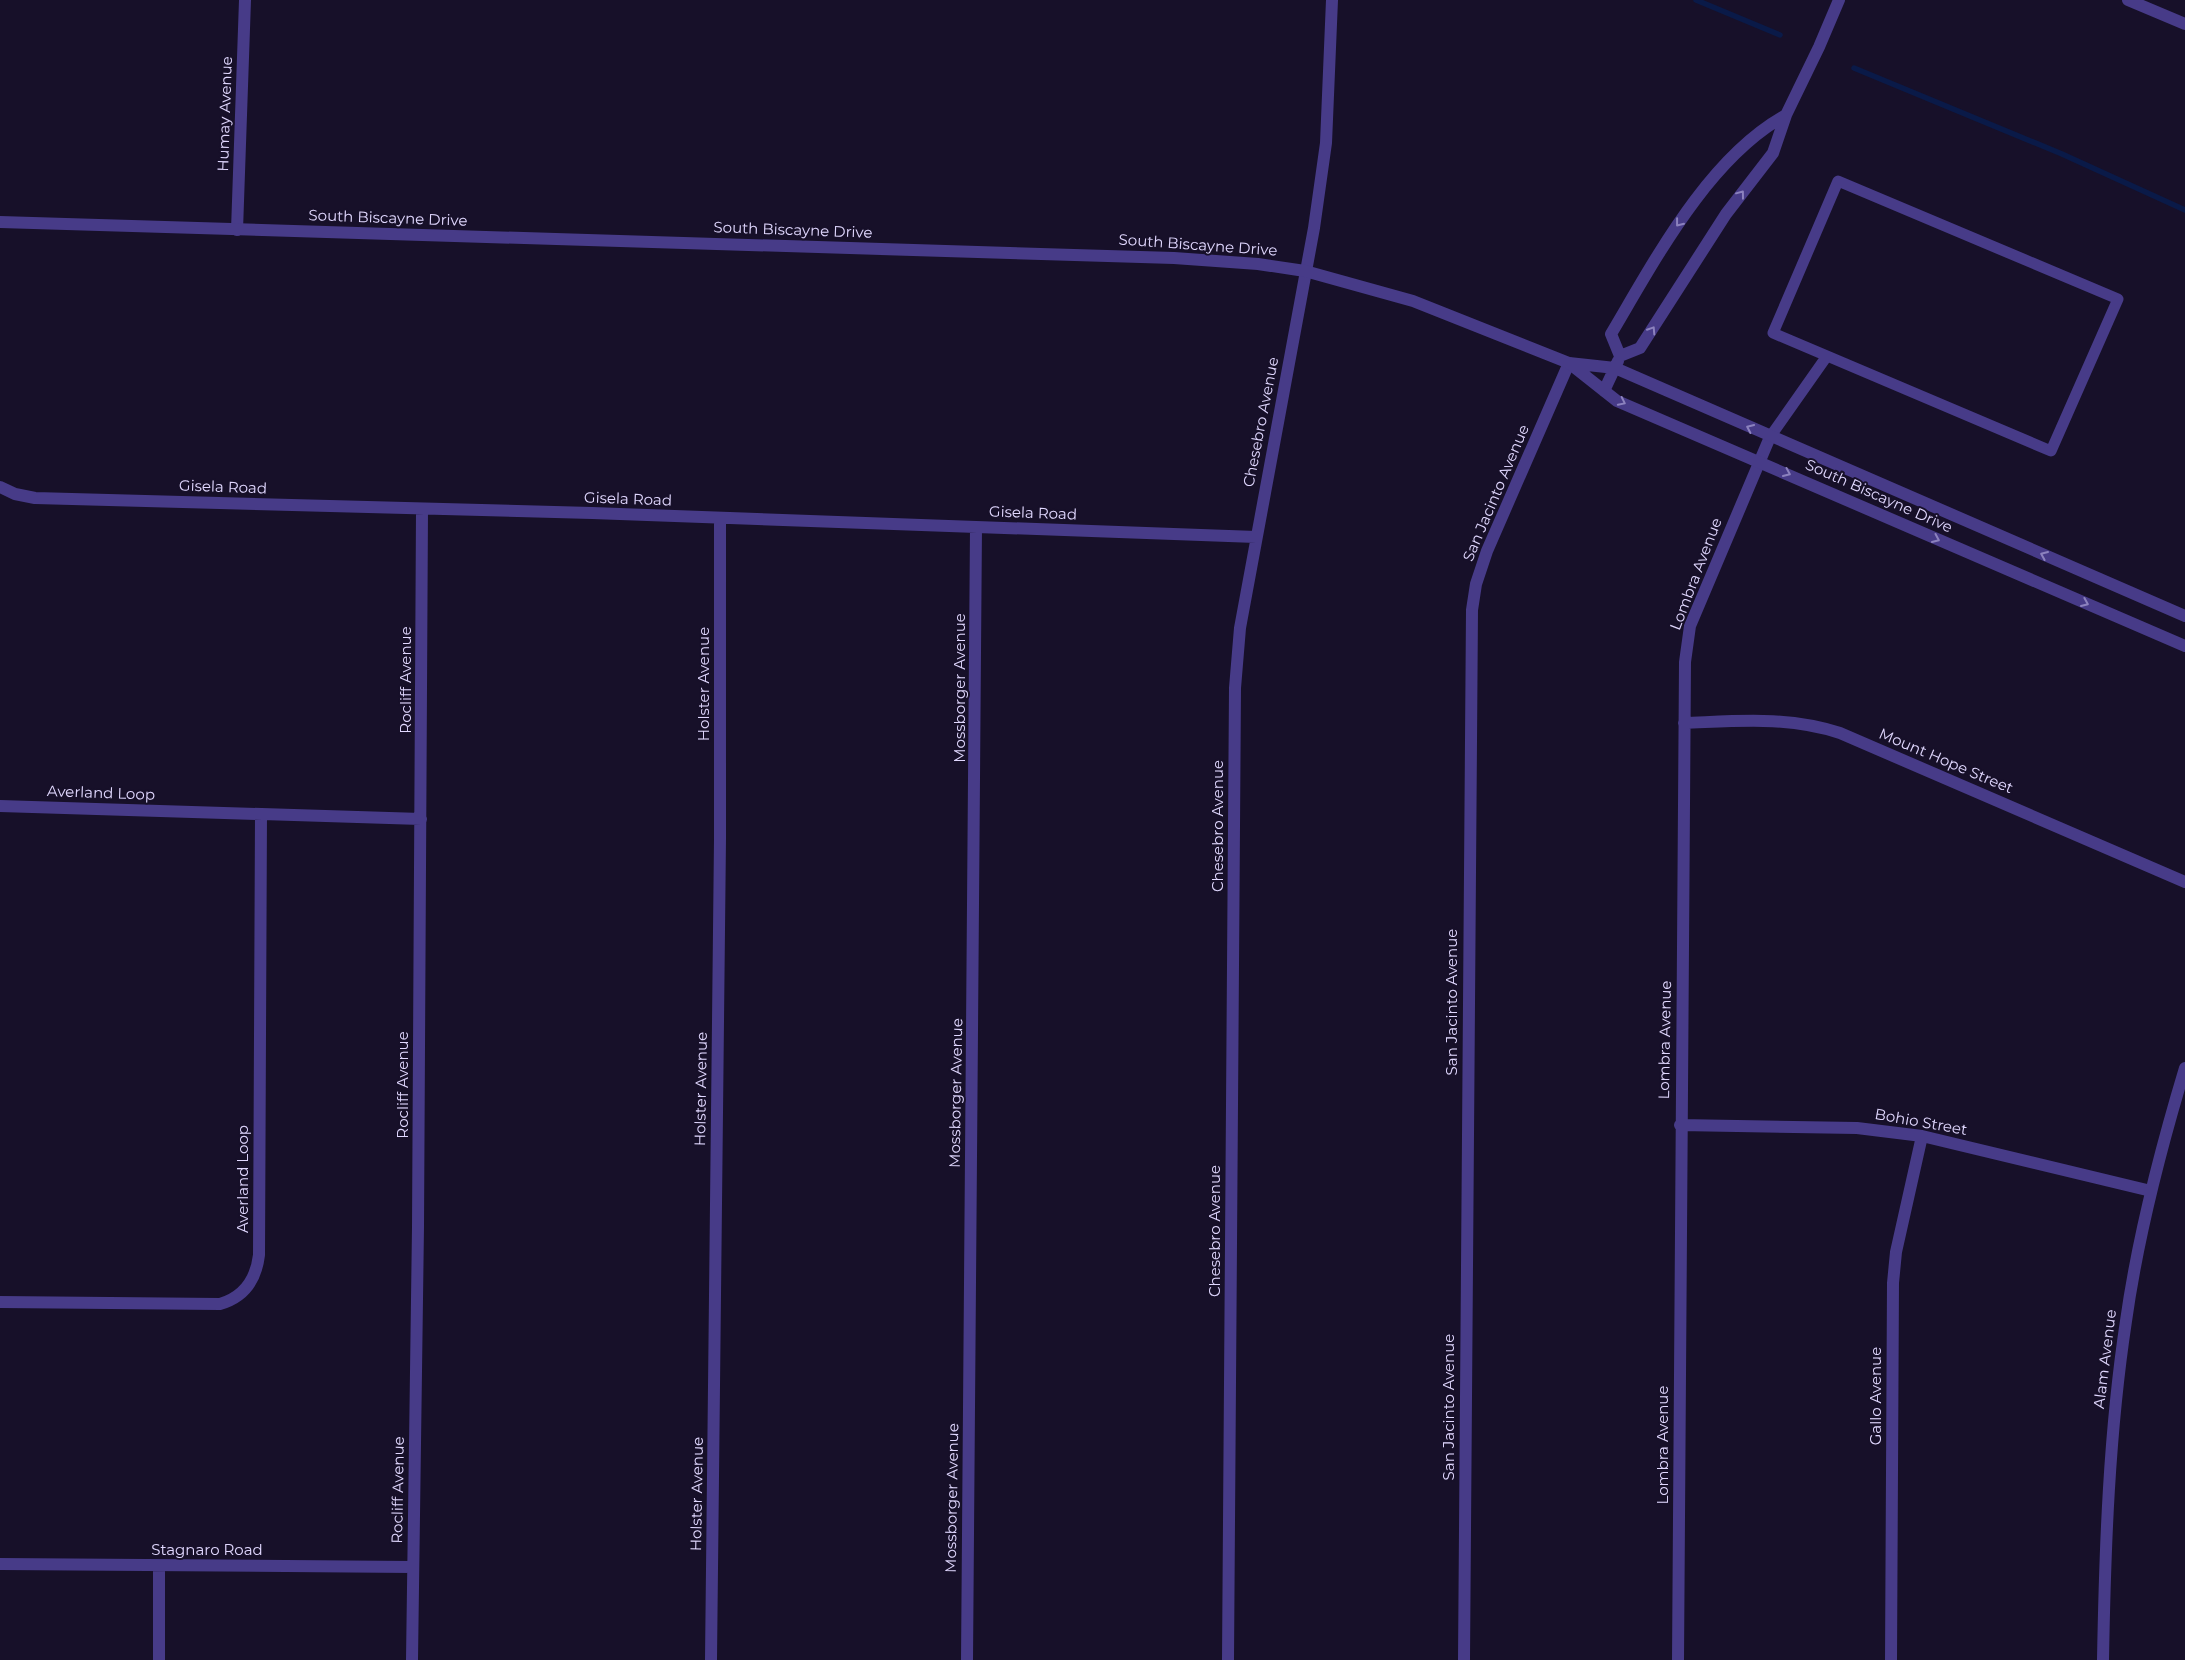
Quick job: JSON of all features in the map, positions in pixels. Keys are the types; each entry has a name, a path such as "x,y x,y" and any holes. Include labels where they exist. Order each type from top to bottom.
{"street":[{"name":"Humay Avenue","path":"237,230 245,0"},
{"name":"Chesebro Avenue","path":"1228,1660 1235,688 1240,628 1305,271 1326,142 1332,0"},
{"path":"1620,356 1640,348 1726,214 1773,152 1786,115 1819,47 1839,0"},
{"path":"2128,0 2185,24"},
{"path":"1604,391 1620,356 1611,334 1671,234 1720,170 1765,126 1786,115"},
{"name":"South Biscayne Drive","path":"0,222 1174,258 1258,264 1305,271 1422,304 1569,363 1615,368 2185,616"},
{"name":"South Biscayne Drive","path":"1569,363 1617,401 1760,461 2185,646"},
{"name":"San Jacinto Avenue","path":"1464,1660 1472,610 1476,584 1487,551 1569,363"},
{"name":"Lombra Avenue","path":"1678,1660 1684,662 1690,626 1770,437"},
{"name":"Gisela Road","path":"0,487 15,494 36,498 720,518 1256,537"},
{"name":"Rocliff Avenue","path":"412,1660 421,819 422,510"},
{"name":"Holster Avenue","path":"712,1660 720,840 720,518"},
{"name":"Mossborger Avenue","path":"967,1660 976,527"},
{"name":"Mount Hope Street","path":"1684,723 1786,721 1816,725 1840,733 2185,882"},
{"name":"Averland Loop","path":"0,806 421,819"},
{"name":"Averland Loop","path":"0,1302 220,1304 232,1301 250,1284 257,1270 259,1255 261,814"},
{"name":"Alam Avenue","path":"2103,1660 2108,1508 2116,1396 2126,1320 2160,1151 2185,1068"},
{"name":"Bohio Street","path":"1680,1125 1857,1128 1922,1136 2151,1191"},
{"name":"Gallo Avenue","path":"1891,1660 1893,1283 1896,1252 1922,1136"},
{"name":"Stagnaro Road","path":"0,1564 413,1568"},
{"path":"159,1566 159,1660"}],"lane":[{"path":"1838,181 2118,299 2051,451 1827,356 1773,333 1838,181"},
{"path":"1770,437 1827,356"}],"waterway":[{"path":"1696,0 1780,35"},
{"path":"1854,68 2062,154 2185,210"}]}
